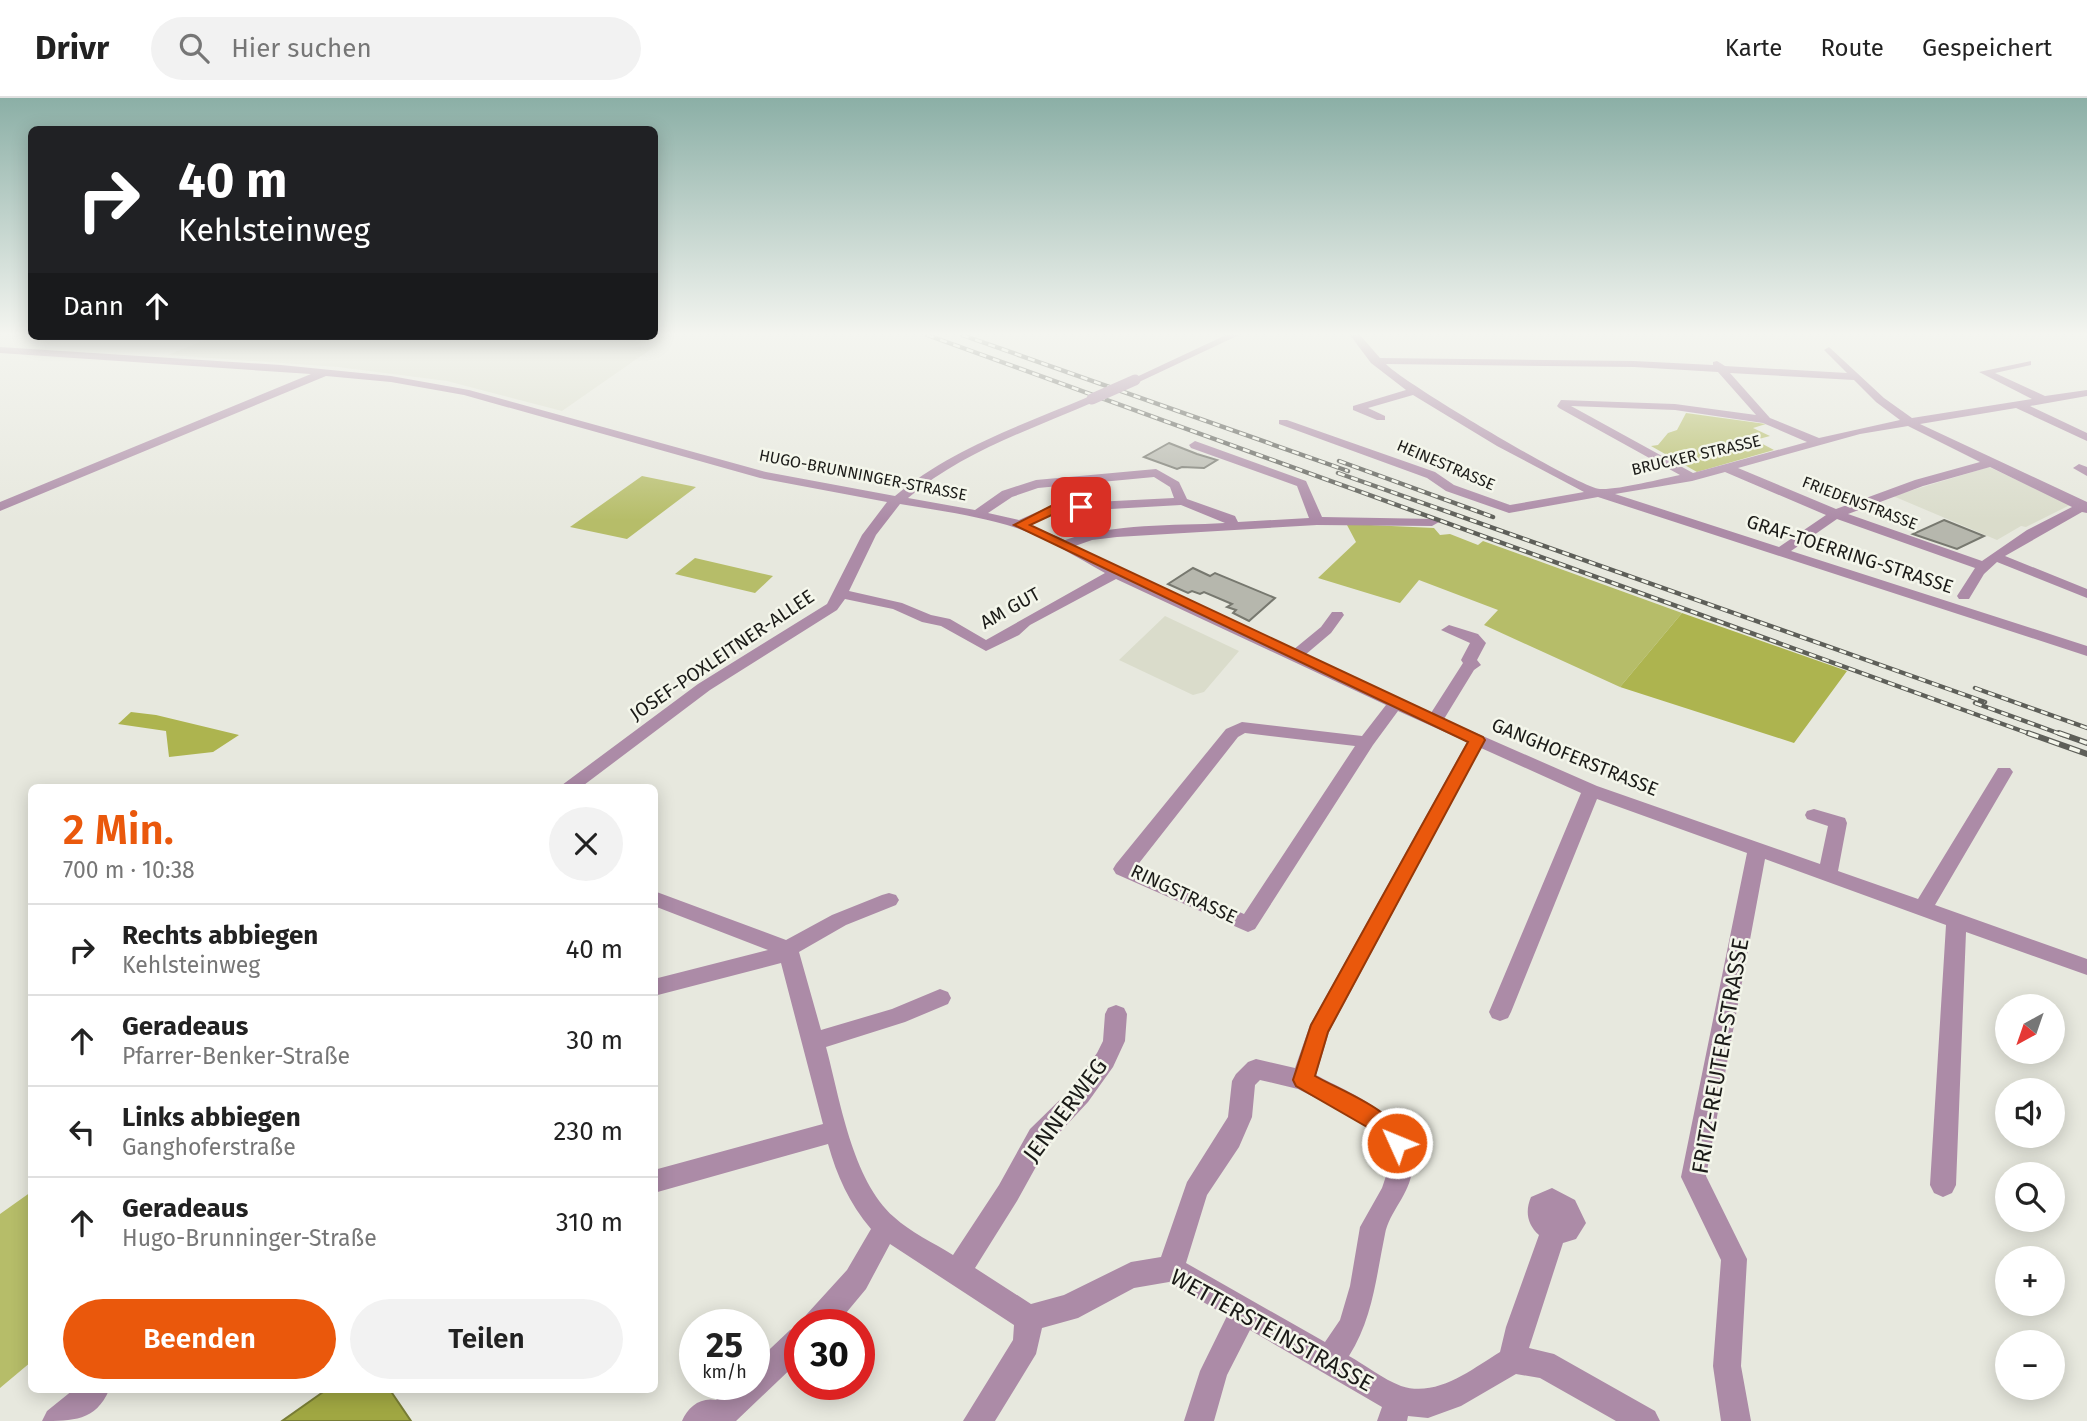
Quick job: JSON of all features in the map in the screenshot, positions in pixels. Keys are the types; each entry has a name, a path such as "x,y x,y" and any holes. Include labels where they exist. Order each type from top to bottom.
{"street":[{"path":"0,507 267,397"},
{"name":"HUGO-BRUNNINGER-STRASSE","path":"482,397 764,475 977,514 1020,525 1064,545"},
{"name":"JOSEF-POXLEITNER-ALLEE","path":"572,784 704,687 825,611 841,594 875,525 896,499 936,471 1097,397"},
{"path":"1381,418 1357,408 1395,397"},
{"name":"GRAF-TOERRING-STRASSE","path":"1424,397 1501,443 1601,494 2087,651"},
{"path":"1745,397 1766,420"},
{"path":"1877,397 1910,422 1989,463 2086,507"},
{"path":"2037,397 2044,400"},
{"name":"BRUCKER STRASSE","path":"1601,494 1692,477 1817,442 1910,422 2064,397"},
{"path":"1692,477 1563,406 1565,402 1675,407 1766,420 1817,442"},
{"path":"2017,404 2087,437"},
{"name":"HEINESTRASSE","path":"1283,422 1431,475 1450,488 1509,509 1601,494"},
{"path":"1195,445 1302,484 1317,521"},
{"path":"1780,552 1836,514 1919,483 1989,463"},
{"name":"FRIEDENSTRASSE","path":"1727,468 1836,514 1983,566"},
{"path":"977,514 1007,494 1036,484 1156,473 1175,485 1182,501"},
{"path":"1020,525 1055,508 1182,501 1230,519 1233,526"},
{"path":"1964,596 1983,566 2071,510 2086,507"},
{"path":"1064,545 1104,534 1317,521 1432,522"},
{"name":"GANGHOFERSTRASSE","path":"1064,545 1116,573 1591,790 2087,967"},
{"path":"1996,557 2087,594"},
{"name":"AM GUT","path":"841,594 874,600 927,619 945,622 986,646 1116,573"},
{"path":"1295,656 1326,630 1337,615"},
{"path":"1435,721 1468,667 1473,665 1469,660 1478,643 1473,637 1449,630"},
{"name":"RINGSTRASSE","path":"1366,742 1242,727 1232,733 1124,869 1248,924 1366,742 1396,703"},
{"path":"1303,1080 1318,1031 1477,740"},
{"path":"1922,909 2004,772"},
{"path":"1500,1012 1591,790"},
{"path":"1814,815 1838,824 1827,875"},
{"name":"FRITZ-REUTER-STRASSE","path":"1736,1421 1727,1366 1734,1259 1693,1177 1757,850"},
{"path":"658,900 788,949"},
{"path":"658,987 770,959 839,920 889,900"},
{"path":"1943,1185 1956,921"},
{"path":"788,949 848,1171 866,1204 885,1226 1029,1318 1026,1344 978,1421"},
{"path":"815,1041 897,1016 940,998"},
{"name":"JENNERWEG","path":"957,1273 1008,1193 1039,1137 1080,1095 1105,1060 1114,1041 1116,1014"},
{"path":"1171,1269 1196,1190 1230,1139 1240,1117 1244,1081 1256,1069 1303,1080 1374,1120 1397,1143 1400,1170 1393,1192 1373,1227 1363,1286 1352,1326 1329,1361"},
{"path":"658,1182 838,1130"},
{"path":"833,1309 846,1297 877,1247 885,1226"},
{"path":"1553,1230 1547,1258 1515,1343 1513,1360 1544,1364 1628,1416"},
{"name":"WETTERSTEINSTRASSE","path":"1029,1318 1068,1308 1131,1275 1171,1269 1329,1361 1395,1410 1461,1392 1513,1360"},
{"path":"1199,1421 1214,1371 1245,1310"},
{"path":"770,1369 784,1355"},
{"path":"57,1421 91,1393"},
{"path":"711,1420 735,1400"}],"shaded area":[{"path":"507,397 582,397 562,411"},
{"path":"1686,413 1766,424 1753,428 1770,436 1755,440 1774,450 1697,472 1651,446 1658,445 1668,433 1677,430"},
{"path":"1989,467 2070,505 2026,527 2021,526 1997,540 1893,496"},
{"path":"642,476 696,487 627,539 570,527"},
{"path":"1347,525 1434,528 1440,535 1450,534 1478,545 1483,541 1682,613 1620,687 1484,625 1498,610 1419,580 1400,603 1318,578 1356,542"},
{"path":"695,558 773,576 755,593 675,574"},
{"path":"1682,613 1847,671 1794,743 1620,687"},
{"path":"1165,616 1239,651 1204,692 1193,695 1119,660"},
{"path":"131,712 156,715 239,735 213,752 169,757 166,731 118,724"},
{"path":"28,1194 28,1365 0,1388 0,1214"},
{"path":"322,1393 392,1393 411,1421 282,1421"}],"building":[{"path":"1169,443 1217,460 1204,468 1177,469 1144,457"},
{"path":"1944,520 1984,536 1957,549 1913,534"},
{"path":"1193,568 1210,576 1215,573 1275,598 1249,621 1233,613 1236,610 1227,607 1232,604 1204,592 1188,593 1168,584"}],"railway":[{"path":"1098,397 2033,735"},
{"path":"1137,397 1348,471"},
{"path":"1339,461 1493,517"},
{"path":"1338,473 1985,702"},
{"path":"1975,688 2087,728"},
{"path":"1975,703 2063,735"},
{"path":"2028,733 2087,754"},
{"path":"2059,733 2087,743"}],"route":[{"path":"1081,507 1055,508 1020,525 1116,573 1477,740 1318,1031 1303,1080 1374,1120 1397,1143"}]}
